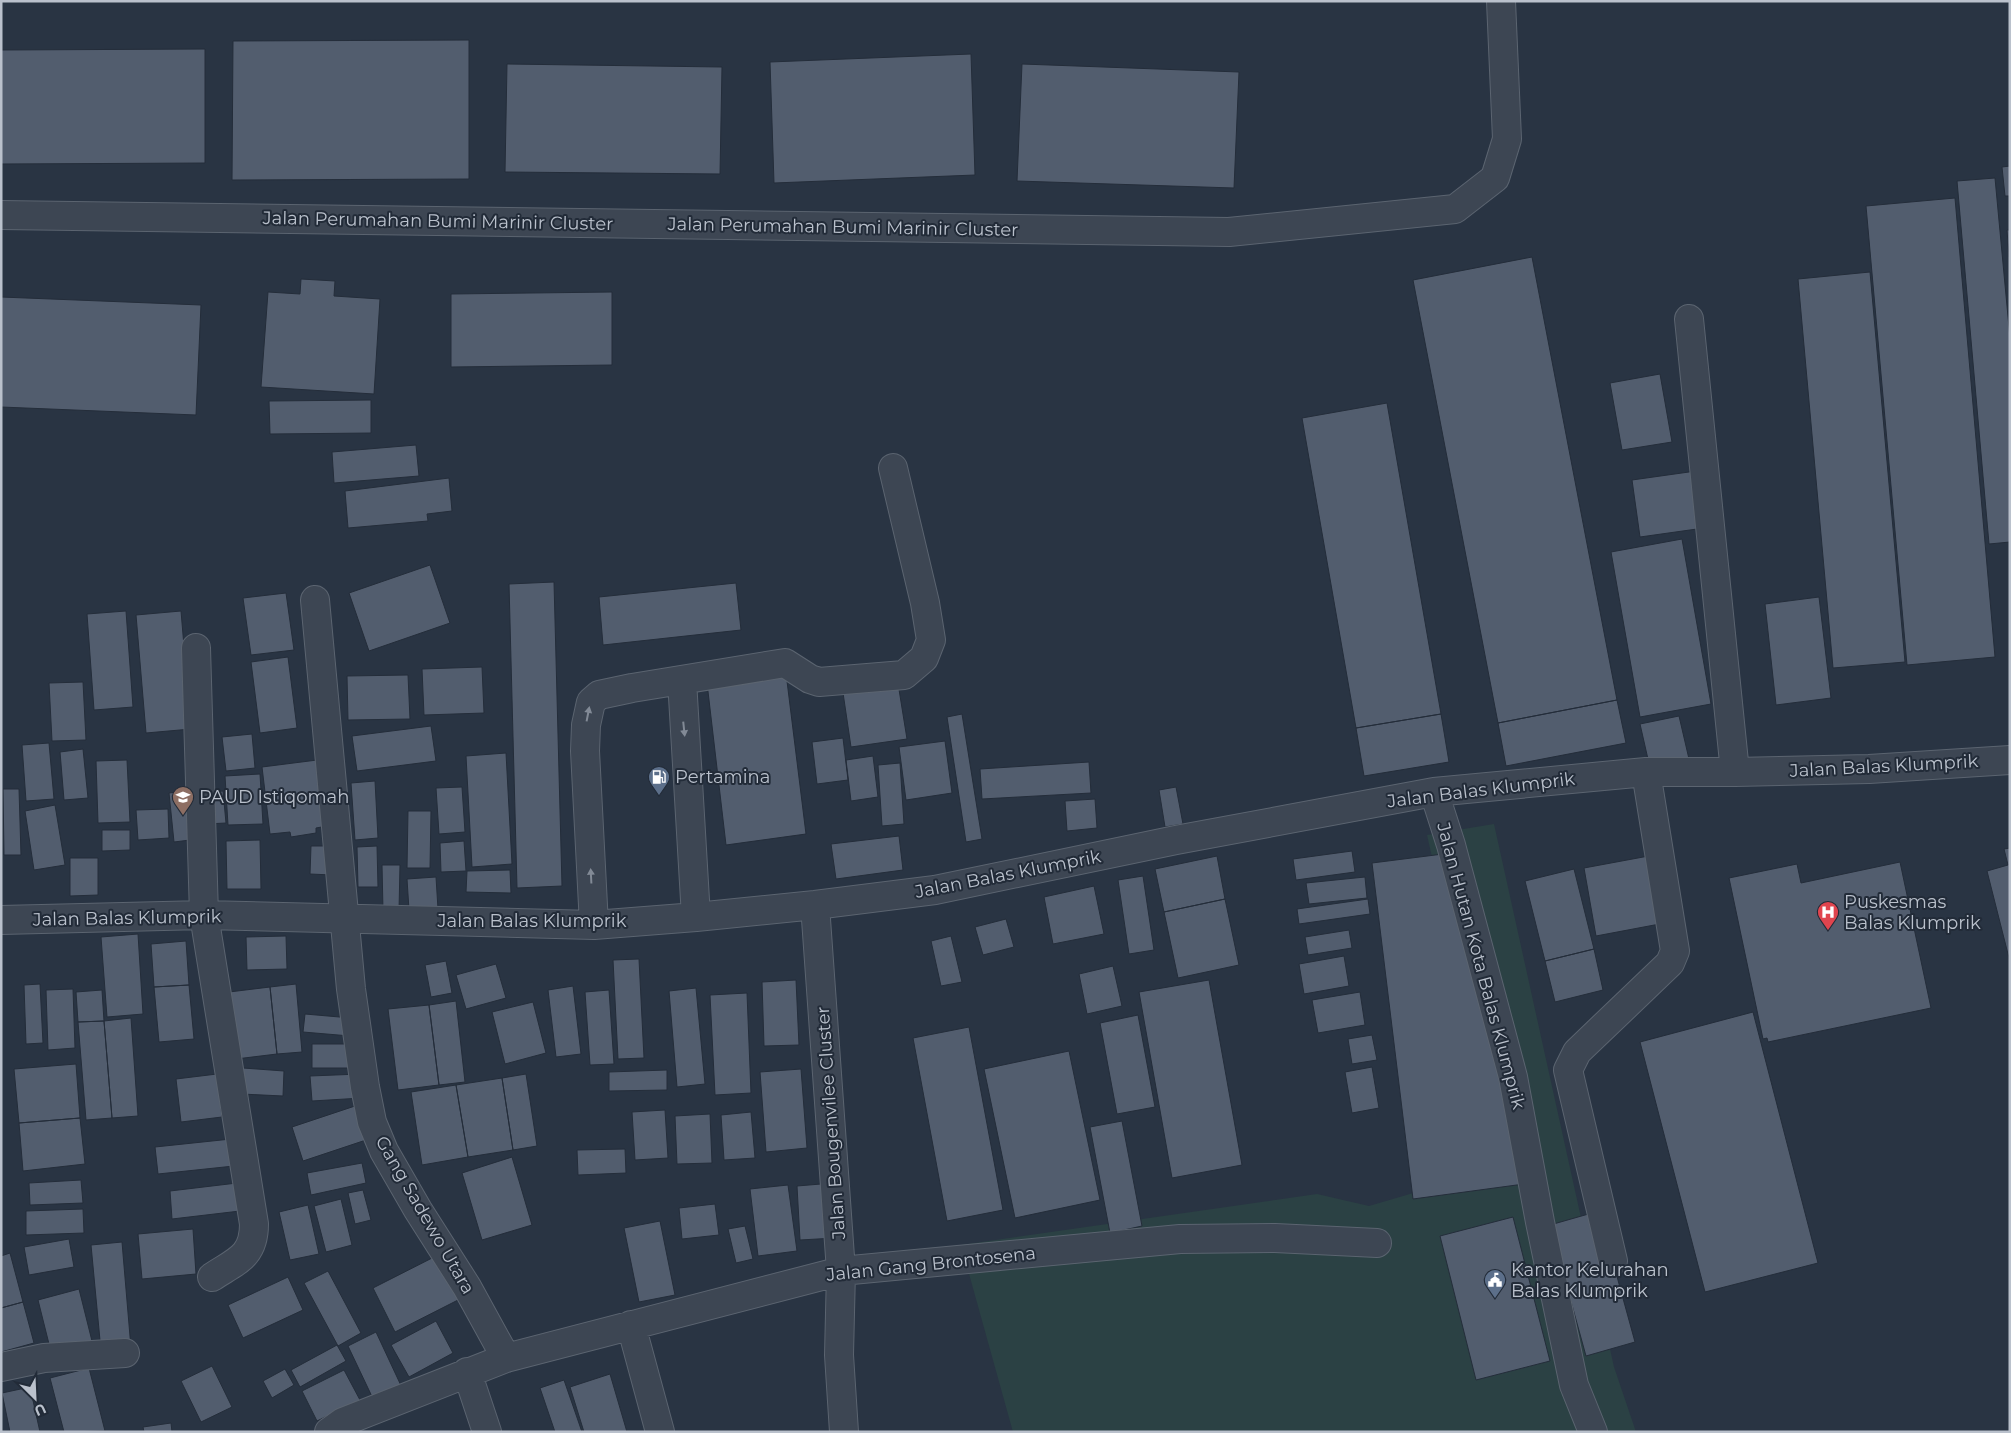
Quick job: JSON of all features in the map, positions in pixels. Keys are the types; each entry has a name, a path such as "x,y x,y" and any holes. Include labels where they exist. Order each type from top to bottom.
{"street":[{"name":"Jalan Perumahan Bumi Marinir Cluster","path":"1,215 1229,232 1455,209 1494,178 1507,139 1501,1"},
{"path":"1689,319 1735,772"},
{"path":"594,925 585,751 586,724 590,702 599,695 785,663 810,679 819,682 904,675 924,658 931,640 893,468"},
{"name":"Gang Sadewo Utara","path":"315,600 346,918 351,989 364,1087 372,1122 384,1151 418,1210 467,1287 506,1358"},
{"path":"196,648 204,915 254,1224 254,1235 248,1253 212,1277"},
{"path":"682,680 696,916"},
{"name":"Jalan Balas Klumprik","path":"1,920 204,915 594,925 815,905 934,890 1176,840 1434,792 1646,772 1869,769 2010,760"},
{"path":"1613,1261 1568,1070 1577,1052 1670,963 1675,951 1646,772"},
{"name":"Jalan Hutan Kota Balas Klumprik","path":"1434,792 1451,845 1514,1078 1540,1222 1574,1385 1592,1432"},
{"name":"Jalan Bougenvilee Cluster","path":"815,905 842,1271 839,1354 844,1432"},
{"name":"Jalan Gang Brontosena","path":"329,1432 343,1422 506,1358 842,1271 1180,1239 1276,1238 1377,1244"},
{"path":"631,1325 660,1432"},
{"path":"1,1367 44,1358 125,1354"},
{"path":"467,1372 487,1432"}],"green space":[{"path":"1494,824 1614,1367 1636,1432 1013,1432 961,1245 1317,1194 1369,1206 1502,1167 1427,835"}],"building":[{"path":"469,40 469,179 232,180 233,41"},
{"path":"205,49 205,163 1,164 1,50"},
{"path":"971,54 975,175 774,183 770,62"},
{"path":"507,64 722,67 720,174 505,172"},
{"path":"1022,64 1239,72 1234,188 1017,181"},
{"path":"2010,166 2010,196 2005,196 2002,167"},
{"path":"1995,178 2010,338 2010,542 1989,544 1957,181"},
{"path":"1955,198 1995,657 1907,665 1866,206"},
{"path":"2007,230 2010,230 2009,257"},
{"path":"1532,257 1617,700 1498,723 1413,280"},
{"path":"1870,272 1905,662 1833,668 1798,279"},
{"path":"301,279 335,281 334,296 380,299 374,394 261,387 268,292 300,294"},
{"path":"612,292 612,365 451,367 451,294"},
{"path":"1,297 201,305 196,415 1,407"},
{"path":"1660,374 1672,442 1622,450 1610,383"},
{"path":"371,400 371,433 270,434 269,401"},
{"path":"1387,403 1441,714 1356,728 1302,418"},
{"path":"416,445 419,476 334,483 332,452"},
{"path":"1696,471 1704,528 1640,537 1632,480"},
{"path":"449,478 452,511 427,514 428,521 348,528 345,491"},
{"path":"1682,539 1711,704 1640,717 1611,552"},
{"path":"430,565 450,623 369,651 349,593"},
{"path":"554,582 562,886 517,888 509,584"},
{"path":"736,583 741,630 603,645 599,597"},
{"path":"286,593 294,650 251,655 243,598"},
{"path":"1819,597 1831,698 1776,705 1765,604"},
{"path":"126,611 133,707 94,710 87,614"},
{"path":"181,611 191,729 146,733 136,615"},
{"path":"288,657 297,728 260,733 251,662"},
{"path":"482,667 484,713 424,715 422,669"},
{"path":"786,673 806,834 726,845 707,683"},
{"path":"408,675 410,719 348,720 347,676"},
{"path":"897,677 907,739 851,747 842,686"},
{"path":"83,682 86,740 52,741 49,683"},
{"path":"1617,700 1626,743 1506,766 1498,723"},
{"path":"962,714 982,839 966,842 947,717"},
{"path":"1441,714 1449,762 1364,776 1356,728"},
{"path":"1679,716 1689,759 1650,768 1640,724"},
{"path":"431,726 436,761 357,771 352,736"},
{"path":"252,734 255,768 226,771 222,737"},
{"path":"843,738 848,780 817,784 812,742"},
{"path":"945,741 952,793 906,800 899,747"},
{"path":"49,743 54,799 26,801 22,745"},
{"path":"83,749 88,798 64,800 60,752"},
{"path":"506,753 512,864 472,867 466,756"},
{"path":"873,756 878,797 851,801 846,760"},
{"path":"325,759 333,825 316,828 316,833 291,837 290,832 270,834 262,767"},
{"path":"127,760 130,822 98,823 96,761"},
{"path":"1089,762 1091,793 982,799 980,769"},
{"path":"900,763 904,824 882,826 878,765"},
{"path":"260,774 263,824 228,825 225,776"},
{"path":"375,781 378,838 355,840 351,783"},
{"path":"462,787 465,832 439,834 436,788"},
{"path":"1176,787 1183,824 1165,827 1159,790"},
{"path":"3,789 19,789 21,855 4,855"},
{"name":"PAUD Istiqomah","path":"193,790 198,839 174,842 169,793"},
{"path":"223,791 226,823 206,824 203,793"},
{"path":"1095,799 1097,828 1067,831 1065,801"},
{"path":"55,805 65,865 34,870 25,811"},
{"path":"168,809 169,838 138,840 136,810"},
{"path":"408,811 431,811 430,868 407,868"},
{"path":"102,830 130,830 130,850 102,851"},
{"path":"899,836 903,870 836,879 831,844"},
{"path":"260,840 261,889 227,889 226,841"},
{"path":"464,841 466,871 441,872 440,843"},
{"path":"311,846 332,846 332,875 310,874"},
{"path":"377,846 378,887 358,887 357,847"},
{"path":"2010,848 2010,962 1987,871 2008,865 2004,849"},
{"path":"1352,851 1355,872 1296,880 1293,859"},
{"path":"1451,853 1524,1184 1413,1199 1372,863"},
{"path":"1654,855 1665,923 1596,936 1584,868"},
{"path":"1217,856 1225,899 1164,912 1155,869"},
{"path":"70,858 98,858 98,895 70,896"},
{"name":"Puskesmas Balas Klumprik","path":"1900,862 1931,1008 1768,1042 1767,1038 1763,1039 1729,878 1797,864 1801,883"},
{"path":"382,865 400,865 399,911 383,911"},
{"path":"1574,869 1594,949 1545,961 1525,881"},
{"path":"510,870 511,893 466,892 467,871"},
{"path":"1143,876 1154,950 1129,954 1118,880"},
{"path":"436,877 438,909 409,910 407,879"},
{"path":"1365,877 1367,898 1309,904 1306,883"},
{"path":"1094,886 1104,934 1053,944 1044,897"},
{"path":"1225,899 1239,965 1178,978 1164,912"},
{"path":"1368,899 1370,914 1299,924 1297,909"},
{"path":"1006,919 1014,947 983,955 975,927"},
{"path":"1349,930 1352,948 1308,955 1305,937"},
{"path":"138,934 143,1014 107,1017 101,937"},
{"path":"286,936 287,969 247,970 246,937"},
{"path":"951,936 962,982 941,986 931,941"},
{"path":"186,941 189,985 154,987 151,944"},
{"path":"1594,949 1603,990 1555,1002 1545,961"},
{"path":"1344,956 1349,986 1304,994 1299,964"},
{"path":"639,959 644,1058 618,1059 613,960"},
{"path":"446,961 452,993 431,997 425,965"},
{"path":"496,964 506,998 466,1009 456,975"},
{"path":"1113,966 1122,1006 1087,1014 1079,974"},
{"path":"796,980 799,1045 764,1046 762,982"},
{"path":"1209,980 1242,1165 1172,1178 1139,992"},
{"path":"40,984 43,1043 26,1044 24,985"},
{"path":"296,984 302,1052 277,1054 270,987"},
{"path":"189,985 194,1039 159,1042 154,987"},
{"path":"573,986 581,1054 556,1057 548,990"},
{"path":"270,987 277,1054 236,1059 229,992"},
{"path":"696,988 705,1084 677,1087 669,991"},
{"path":"73,989 75,1048 48,1050 46,990"},
{"path":"102,990 104,1021 78,1022 76,992"},
{"path":"609,990 614,1064 590,1065 585,992"},
{"path":"1360,992 1365,1025 1318,1033 1312,1000"},
{"path":"747,993 751,1093 715,1095 710,995"},
{"path":"456,1001 465,1082 439,1085 429,1005"},
{"path":"533,1002 546,1053 505,1064 492,1012"},
{"path":"429,1005 439,1085 398,1090 388,1009"},
{"path":"1753,1012 1818,1263 1705,1292 1640,1042"},
{"path":"305,1014 351,1018 350,1036 303,1032"},
{"path":"1138,1015 1155,1107 1117,1114 1100,1023"},
{"path":"131,1018 138,1116 112,1118 104,1021"},
{"path":"104,1021 112,1118 86,1120 78,1022"},
{"path":"969,1027 1003,1210 947,1221 913,1038"},
{"path":"1372,1035 1377,1060 1352,1064 1348,1039"},
{"path":"312,1044 355,1044 355,1068 312,1068"},
{"path":"1069,1051 1100,1200 1015,1218 984,1069"},
{"path":"76,1064 80,1118 19,1123 14,1069"},
{"path":"1372,1067 1379,1108 1352,1113 1345,1072"},
{"path":"243,1068 284,1071 283,1096 241,1094"},
{"path":"801,1069 807,1148 766,1152 760,1072"},
{"path":"667,1070 667,1090 609,1091 609,1072"},
{"path":"217,1074 222,1117 181,1122 176,1079"},
{"path":"360,1074 362,1098 312,1101 310,1076"},
{"path":"526,1074 537,1146 513,1150 502,1078"},
{"path":"502,1078 513,1150 468,1157 456,1085"},
{"path":"456,1085 468,1157 422,1165 411,1092"},
{"path":"355,1106 366,1140 303,1161 292,1127"},
{"path":"665,1110 668,1158 635,1160 632,1112"},
{"path":"751,1112 755,1158 724,1160 721,1115"},
{"path":"710,1114 712,1163 677,1164 675,1116"},
{"path":"80,1118 85,1164 23,1171 19,1123"},
{"path":"1122,1121 1142,1226 1110,1233 1090,1127"},
{"path":"231,1139 234,1166 158,1174 155,1147"},
{"path":"625,1149 626,1173 578,1175 577,1150"},
{"path":"512,1157 532,1225 482,1240 462,1173"},
{"path":"362,1163 366,1183 311,1195 307,1173"},
{"path":"81,1180 83,1203 30,1205 29,1183"},
{"path":"237,1183 240,1211 172,1219 170,1191"},
{"path":"833,1183 835,1238 800,1240 797,1186"},
{"path":"788,1185 797,1251 758,1256 750,1189"},
{"path":"363,1190 371,1220 355,1224 348,1193"},
{"path":"341,1199 352,1245 326,1252 314,1206"},
{"path":"715,1204 719,1235 682,1239 679,1208"},
{"path":"308,1205 319,1254 290,1260 279,1212"},
{"path":"83,1209 84,1233 26,1235 26,1211"},
{"path":"1599,1211 1635,1342 1586,1356 1550,1225"},
{"name":"Kantor Kelurahan Balas Klumprik","path":"1513,1217 1550,1361 1476,1380 1440,1236"},
{"path":"660,1221 675,1295 639,1302 624,1228"},
{"path":"745,1226 753,1259 736,1263 728,1229"},
{"path":"193,1229 196,1274 142,1279 138,1234"},
{"path":"69,1239 74,1267 29,1275 24,1247"},
{"path":"122,1242 131,1348 101,1351 91,1245"},
{"path":"10,1253 23,1302 1,1308 1,1256"},
{"path":"438,1255 460,1299 395,1332 373,1288"},
{"path":"328,1271 361,1333 338,1346 304,1283"},
{"path":"288,1277 303,1310 243,1338 228,1305"},
{"path":"79,1289 92,1341 51,1352 38,1300"},
{"path":"23,1302 34,1343 1,1352 1,1308"},
{"path":"436,1321 453,1353 409,1377 391,1345"},
{"path":"376,1332 404,1392 376,1405 348,1346"},
{"path":"337,1345 346,1361 300,1387 291,1370"},
{"path":"212,1366 232,1407 201,1422 181,1381"},
{"path":"89,1368 105,1431 64,1432 50,1378"},
{"path":"285,1369 294,1385 272,1398 263,1381"},
{"path":"344,1370 360,1400 317,1421 302,1391"},
{"path":"610,1374 627,1432 584,1432 570,1387"},
{"path":"564,1380 582,1432 555,1432 540,1388"},
{"path":"30,1387 40,1432 10,1432 2,1393"},
{"path":"171,1423 172,1432 144,1432 143,1427"}],"place":[{"name":"Pertamina","path":"659,796"},
{"name":"PAUD Istiqomah","path":"183,816"},
{"name":"Puskesmas Balas Klumprik","path":"1828,931"},
{"name":"Kantor Kelurahan Balas Klumprik","path":"1495,1299"}]}
